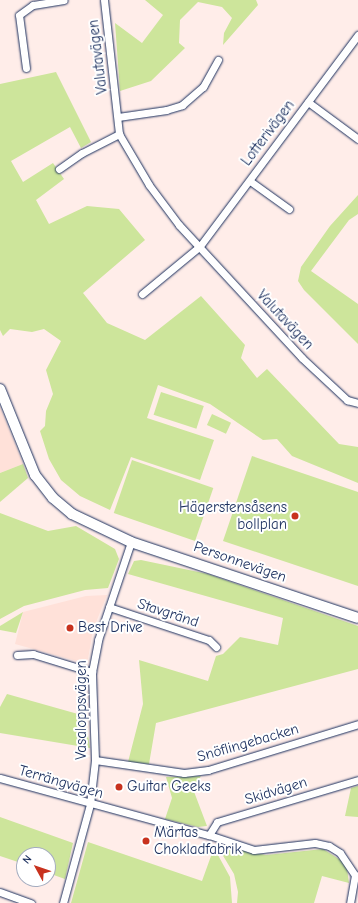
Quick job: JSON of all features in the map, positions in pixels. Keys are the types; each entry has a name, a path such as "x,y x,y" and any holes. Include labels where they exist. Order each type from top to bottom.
{"street":[{"path":"26,68 19,15 33,5 64,0"},
{"name":"Valutavägen","path":"104,0 119,134 160,202 302,358 347,400 358,404"},
{"name":"Lotterivägen","path":"200,246 358,35"},
{"path":"118,117 166,110 182,105 203,87 218,60"},
{"name":"Lotterivägen","path":"308,102 358,139"},
{"path":"59,169 82,153 119,134"},
{"name":"Lotterivägen","path":"250,181 289,209"},
{"path":"142,294 200,246"},
{"name":"Personnevägen","path":"0,389 35,475 46,490 62,506 82,521 131,542 358,618"},
{"name":"Vasaloppsvägen","path":"64,903 90,804 95,760 92,672 98,640 131,542"},
{"name":"Stavgränd","path":"109,607 209,640 216,647"},
{"path":"17,655 33,654 92,672"},
{"name":"Snöflingebacken","path":"95,760 184,773 208,770 358,724"},
{"name":"Terrängvägen","path":"0,778 90,804 209,835 254,850 315,843 329,846 340,854 355,875 350,903"},
{"name":"Skidvägen","path":"209,835 217,822 358,780"},
{"path":"0,892 31,903"}],"shaded area":[{"path":"0,407 23,464 0,473"},
{"path":"107,595 93,630 88,659 84,663 15,644 23,612 86,596"}],"green space":[{"path":"145,0 256,0 258,5 223,45 224,33 232,18 222,7 198,2 180,20 179,43 185,48 151,81 120,91 115,23 142,43 163,15"},
{"path":"56,72 91,142 81,148 70,127 11,161 23,182 53,163 64,179 36,200 49,224 87,206 119,209 145,240 83,293 107,323 145,340 201,296 245,345 241,358 257,378 267,369 339,444 358,447 358,483 292,456 277,439 263,440 210,404 158,385 147,418 214,440 200,480 131,457 110,510 80,496 61,480 49,459 40,431 45,426 46,411 53,394 46,370 61,341 44,329 32,332 10,329 3,336 0,330 0,84"},
{"path":"358,195 358,214 349,220 311,271 358,304 358,344 304,290 298,281 301,267 330,226"},
{"path":"161,392 204,406 196,429 154,415"},
{"path":"212,414 231,423 226,434 207,425"},
{"name":"Hägerstensåsens bollplan","path":"252,456 358,492 358,586 223,541"},
{"path":"132,460 213,488 195,541 114,513"},
{"path":"23,464 28,478 0,502 0,473"},
{"path":"0,513 48,531 76,526 115,549 119,559 108,588 85,590 24,606 0,619"},
{"path":"141,560 208,574 358,626 358,669 156,723 149,764 128,762 143,704 139,660 208,681 216,656 223,654 240,637 278,645 283,618 128,574 134,561"},
{"path":"23,612 16,633 0,630 0,626"},
{"path":"7,694 85,716 90,748 0,733 0,707"},
{"path":"201,776 193,789 207,826 198,827 165,819 172,798 166,777"},
{"path":"358,786 358,817 345,816 351,788"},
{"path":"0,817 73,843 65,879 56,876 56,847 16,847 16,861 0,856"},
{"path":"88,842 202,881 211,856 210,845 213,846 230,877 232,903 71,903"},
{"path":"223,846 266,855 323,849 342,861 347,869 349,883 322,876 314,903 237,903 238,892 234,874 222,854"}],"place":[{"name":"Hägerstensåsens bollplan","path":"295,516"},
{"name":"Best Drive","path":"70,628"},
{"name":"Guitar Geeks","path":"119,787"},
{"name":"Märtas Chokladfabrik","path":"146,841"}]}
